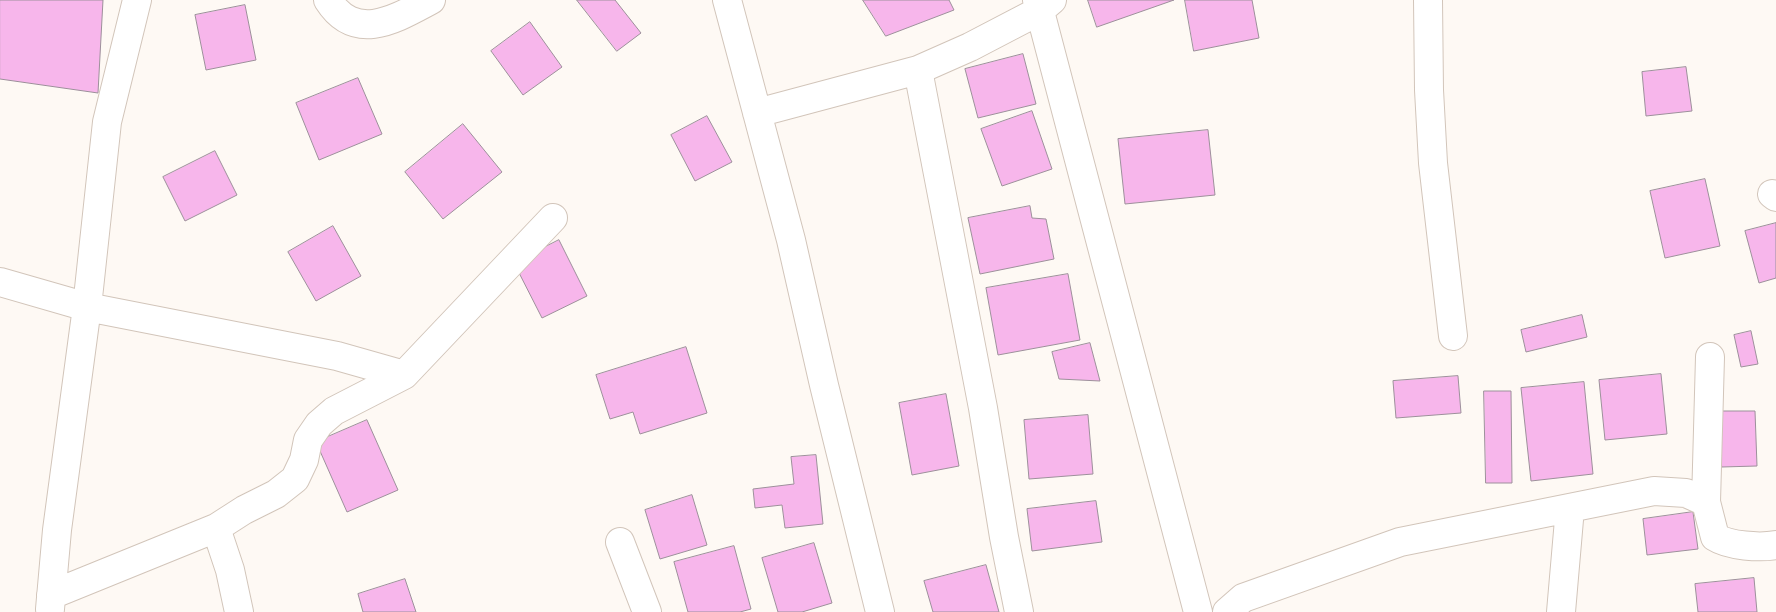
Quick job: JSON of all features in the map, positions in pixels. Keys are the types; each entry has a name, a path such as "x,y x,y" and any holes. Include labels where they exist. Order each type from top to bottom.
{"street":[{"path":"137,0 107,122 87,307 58,520 50,603 216,528 244,510 276,494 295,479 304,460 308,440 319,424 334,411 404,375 553,218"},
{"path":"328,0 346,19 367,26 399,18 432,0"},
{"path":"727,0 790,240 880,612"},
{"path":"1428,0 1429,90 1433,163 1453,336"},
{"path":"757,113 918,70 970,47 1043,4 1198,612"},
{"path":"918,70 983,408 1004,537 1019,612"},
{"path":"0,282 87,307 337,356 404,375"},
{"path":"1710,357 1706,502 1715,537 1723,543 1776,546"},
{"path":"1227,612 1244,598 1400,542 1654,491 1686,493 1706,502"},
{"path":"1561,612 1570,508"},
{"path":"216,528 230,570 239,612"},
{"path":"620,542 647,612"}],"building":[{"path":"0,0 103,0 98,93 0,79"},
{"path":"577,0 615,0 641,33 617,51"},
{"path":"863,0 949,0 954,10 886,36"},
{"path":"1088,0 1174,0 1097,27"},
{"path":"1185,0 1252,0 1259,38 1194,51"},
{"path":"245,5 256,60 206,70 195,15"},
{"path":"530,22 562,67 523,95 491,51"},
{"path":"1023,54 1036,104 978,118 965,69"},
{"path":"1686,67 1692,111 1646,116 1642,72"},
{"path":"358,78 382,134 319,160 296,103"},
{"path":"1032,111 1052,169 1002,186 981,129"},
{"path":"707,116 732,162 695,181 671,135"},
{"path":"463,124 502,172 443,219 405,172"},
{"path":"1208,130 1215,195 1125,204 1118,139"},
{"path":"215,151 237,195 185,221 163,177"},
{"path":"1705,179 1720,246 1665,258 1650,191"},
{"path":"1030,206 1032,218 1046,219 1054,259 980,274 968,218"},
{"path":"1776,223 1776,278 1759,283 1745,231"},
{"path":"333,226 361,276 316,301 288,252"},
{"path":"559,240 587,296 542,318 514,263"},
{"path":"1068,274 1080,340 998,355 986,288"},
{"path":"1582,315 1587,337 1526,352 1521,330"},
{"path":"1751,331 1758,364 1741,367 1734,335"},
{"path":"1090,343 1100,381 1059,379 1052,352"},
{"path":"686,347 707,413 640,434 633,412 610,419 596,375"},
{"path":"1661,374 1667,434 1605,440 1599,380"},
{"path":"1458,376 1461,413 1396,418 1393,381"},
{"path":"1584,382 1593,474 1531,481 1521,388"},
{"path":"1484,391 1511,391 1512,483 1486,483"},
{"path":"946,394 959,466 912,475 899,403"},
{"path":"1720,411 1755,411 1757,466 1722,467"},
{"path":"1088,415 1093,474 1029,479 1024,420"},
{"path":"367,420 398,490 347,512 316,442"},
{"path":"816,455 823,524 785,528 782,505 755,508 753,489 794,484 791,457"},
{"path":"692,495 707,545 660,559 645,510"},
{"path":"1096,501 1102,542 1032,551 1027,509"},
{"path":"1693,512 1698,549 1647,555 1643,519"},
{"path":"814,543 832,603 802,612 778,612 762,558"},
{"path":"734,546 751,609 740,612 688,612 674,562"},
{"path":"986,565 999,612 933,612 924,581"},
{"path":"1754,578 1757,612 1698,612 1695,584"},
{"path":"405,579 416,612 363,612 358,594"}]}
